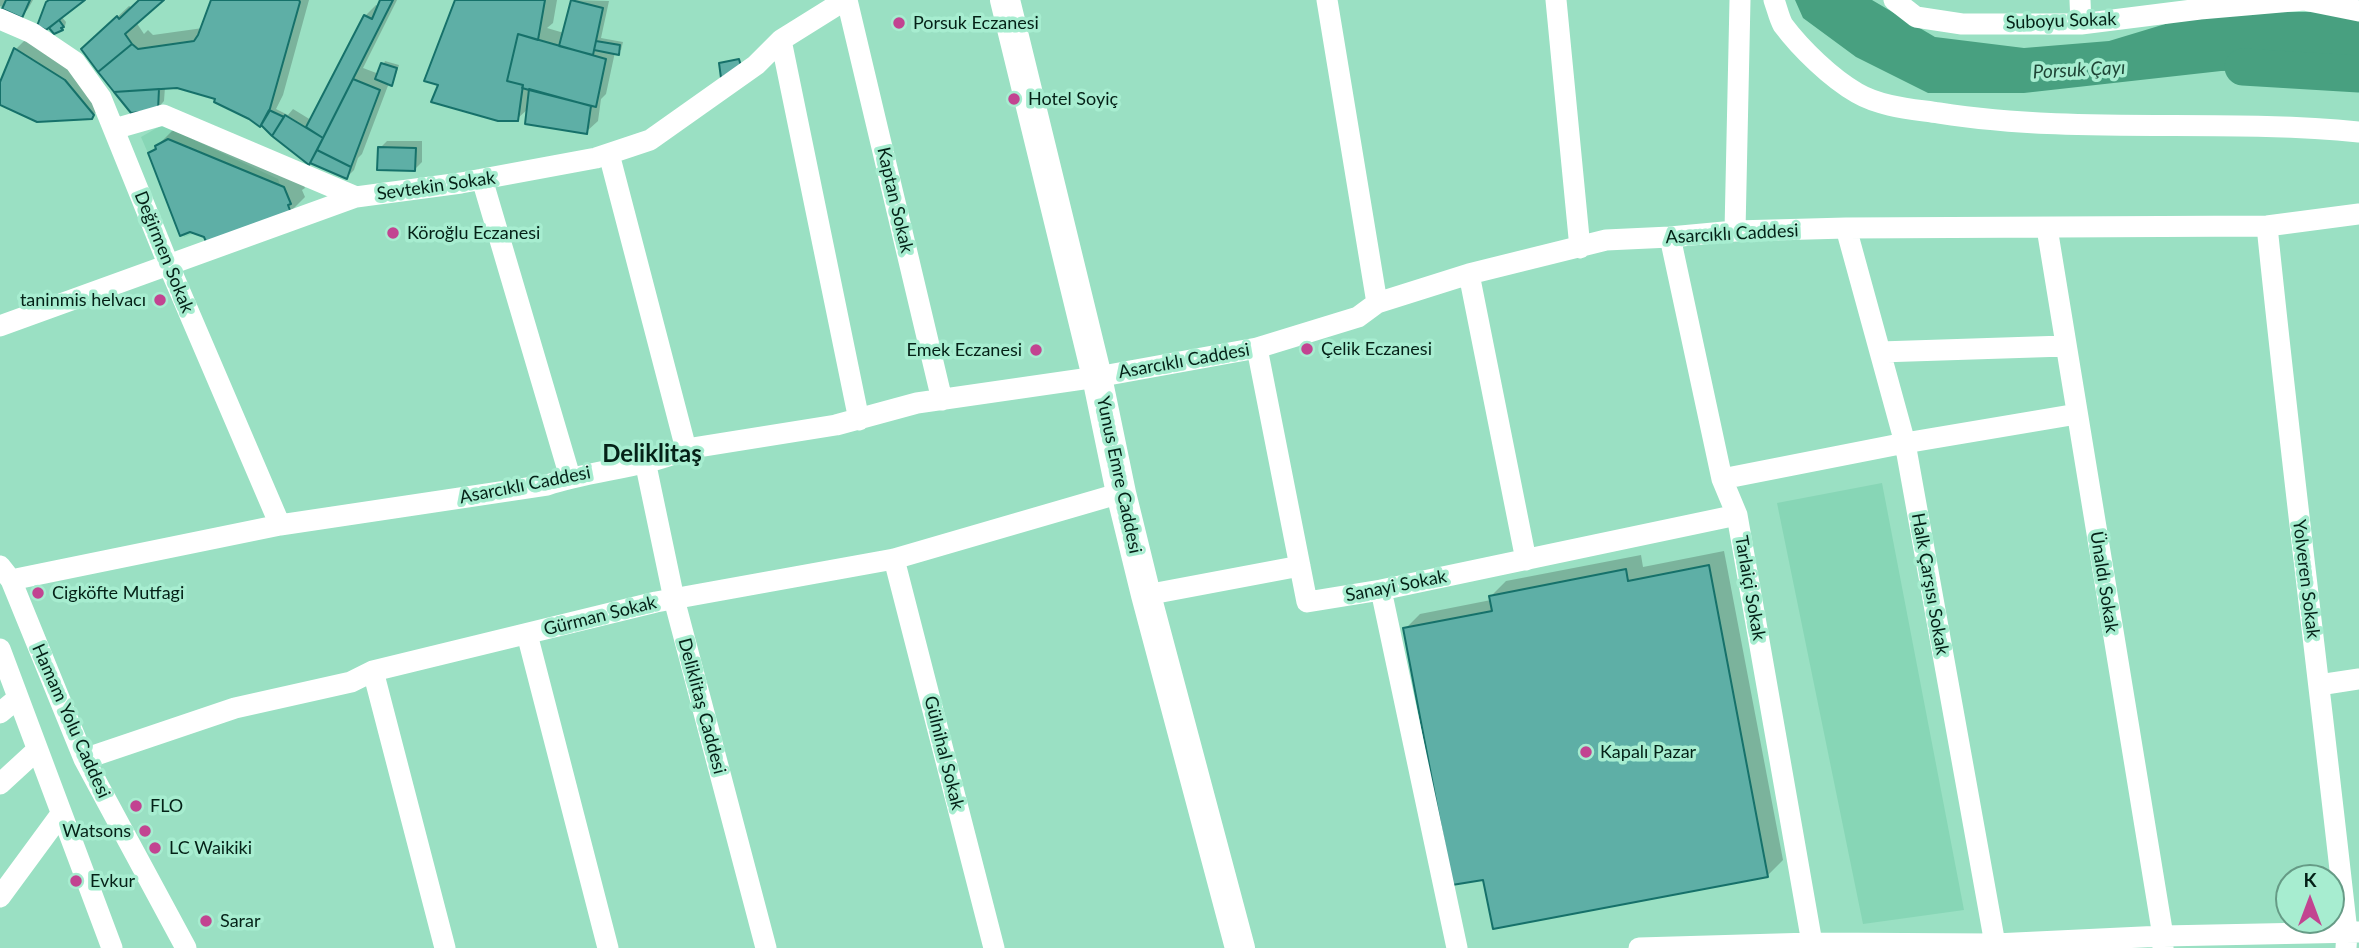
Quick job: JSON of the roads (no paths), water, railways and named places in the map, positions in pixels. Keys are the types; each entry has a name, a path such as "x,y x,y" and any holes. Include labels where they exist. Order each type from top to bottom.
{"main road":[{"name":"Yunus Emre Caddesi","path":"1005,0 1097,377 1121,493 1146,594 1240,948"}],"street":[{"name":"Sevtekin Sokak","path":"0,326 356,197 482,180 596,158 650,140 756,65 781,40 846,0"},
{"name":"Kaptan Sokak","path":"846,0 942,400"},
{"path":"1327,0 1377,303"},
{"path":"1556,0 1580,248"},
{"path":"1735,231 1740,0"},
{"path":"1774,0 1782,23 1823,68 1858,94 1895,106 1980,120 2278,126 2359,132"},
{"name":"Suboyu Sokak","path":"1894,0 1962,24 2081,24 2200,5 2304,0 2359,11"},
{"path":"2080,0 2081,24"},
{"name":"Değirmen Sokak","path":"0,19 32,33 75,62 101,98 169,266 280,525"},
{"path":"781,40 859,419"},
{"path":"114,129 163,115 356,197"},
{"path":"609,154 686,449"},
{"path":"482,180 570,477"},
{"name":"Asarcıklı Caddesi","path":"5,573 280,525 547,485 570,477 664,459 686,449 836,425 918,403 1097,377 1257,348 1358,317 1377,303 1469,274 1606,240 1735,231 1846,228 2267,226 2359,214"},
{"name":"Yolveren Sokak","path":"2267,226 2291,457 2351,937"},
{"name":"Halk Çarşısı Sokak","path":"1846,228 1905,443 1995,944"},
{"name":"Ünaldı Sokak","path":"2047,228 2163,942"},
{"name":"Tarlaiçi Sokak","path":"1670,237 1722,479 1737,515 1812,943"},
{"path":"1469,274 1526,560"},
{"path":"1880,352 2065,346"},
{"name":"Sanayi Sokak","path":"1257,348 1307,602 1381,590 1737,515"},
{"path":"1722,479 1905,443 2077,414"},
{"name":"Deliklitaş Caddesi","path":"645,461 674,599 766,948"},
{"name":"Gürman Sokak","path":"84,759 235,708 351,682 373,671 674,599 894,559 1121,493"},
{"name":"Gülnihal Sokak","path":"894,559 994,948"},
{"path":"1146,594 1300,566"},
{"name":"Hamam Yolu Caddesi","path":"5,573 84,759 186,948"},
{"path":"1381,590 1457,948"},
{"path":"527,634 608,948"},
{"name":"Hamam Yolu Caddesi","path":"0,651 112,948"},
{"path":"373,671 445,948"},
{"path":"2319,685 2359,678"},
{"path":"0,713 18,698"},
{"path":"0,784 37,750"},
{"path":"0,897 61,814"},
{"path":"1639,948 1812,943 1856,946 1960,946 2351,937"}],"water":[{"path":"1795,0 1872,0 1935,37 2024,48 2109,41 2205,12 2351,12 2359,14 2359,78 2304,69 2221,71 2024,93 1928,93 1856,57 1803,18"}],"waterway":[{"name":"Porsuk Çayı","path":"2243,67 2359,74"}],"place":[{"name":"Porsuk Eczanesi","path":"899,23"},
{"name":"Hotel Soyiç","path":"1014,99"},
{"name":"Köroğlu Eczanesi","path":"393,233"},
{"name":"taninmis helvacı","path":"160,300"},
{"name":"Çelik Eczanesi","path":"1307,349"},
{"name":"Emek Eczanesi","path":"1036,350"},
{"name":"Cigköfte Mutfagi","path":"38,593"},
{"name":"Kapalı Pazar","path":"1586,752"},
{"name":"FLO","path":"136,806"},
{"name":"Watsons","path":"145,831"},
{"name":"LC Waikiki","path":"155,848"},
{"name":"Evkur","path":"76,881"},
{"name":"Sarar","path":"206,921"}],"district":[{"name":"Deliklitaş","path":"652,454"}]}
